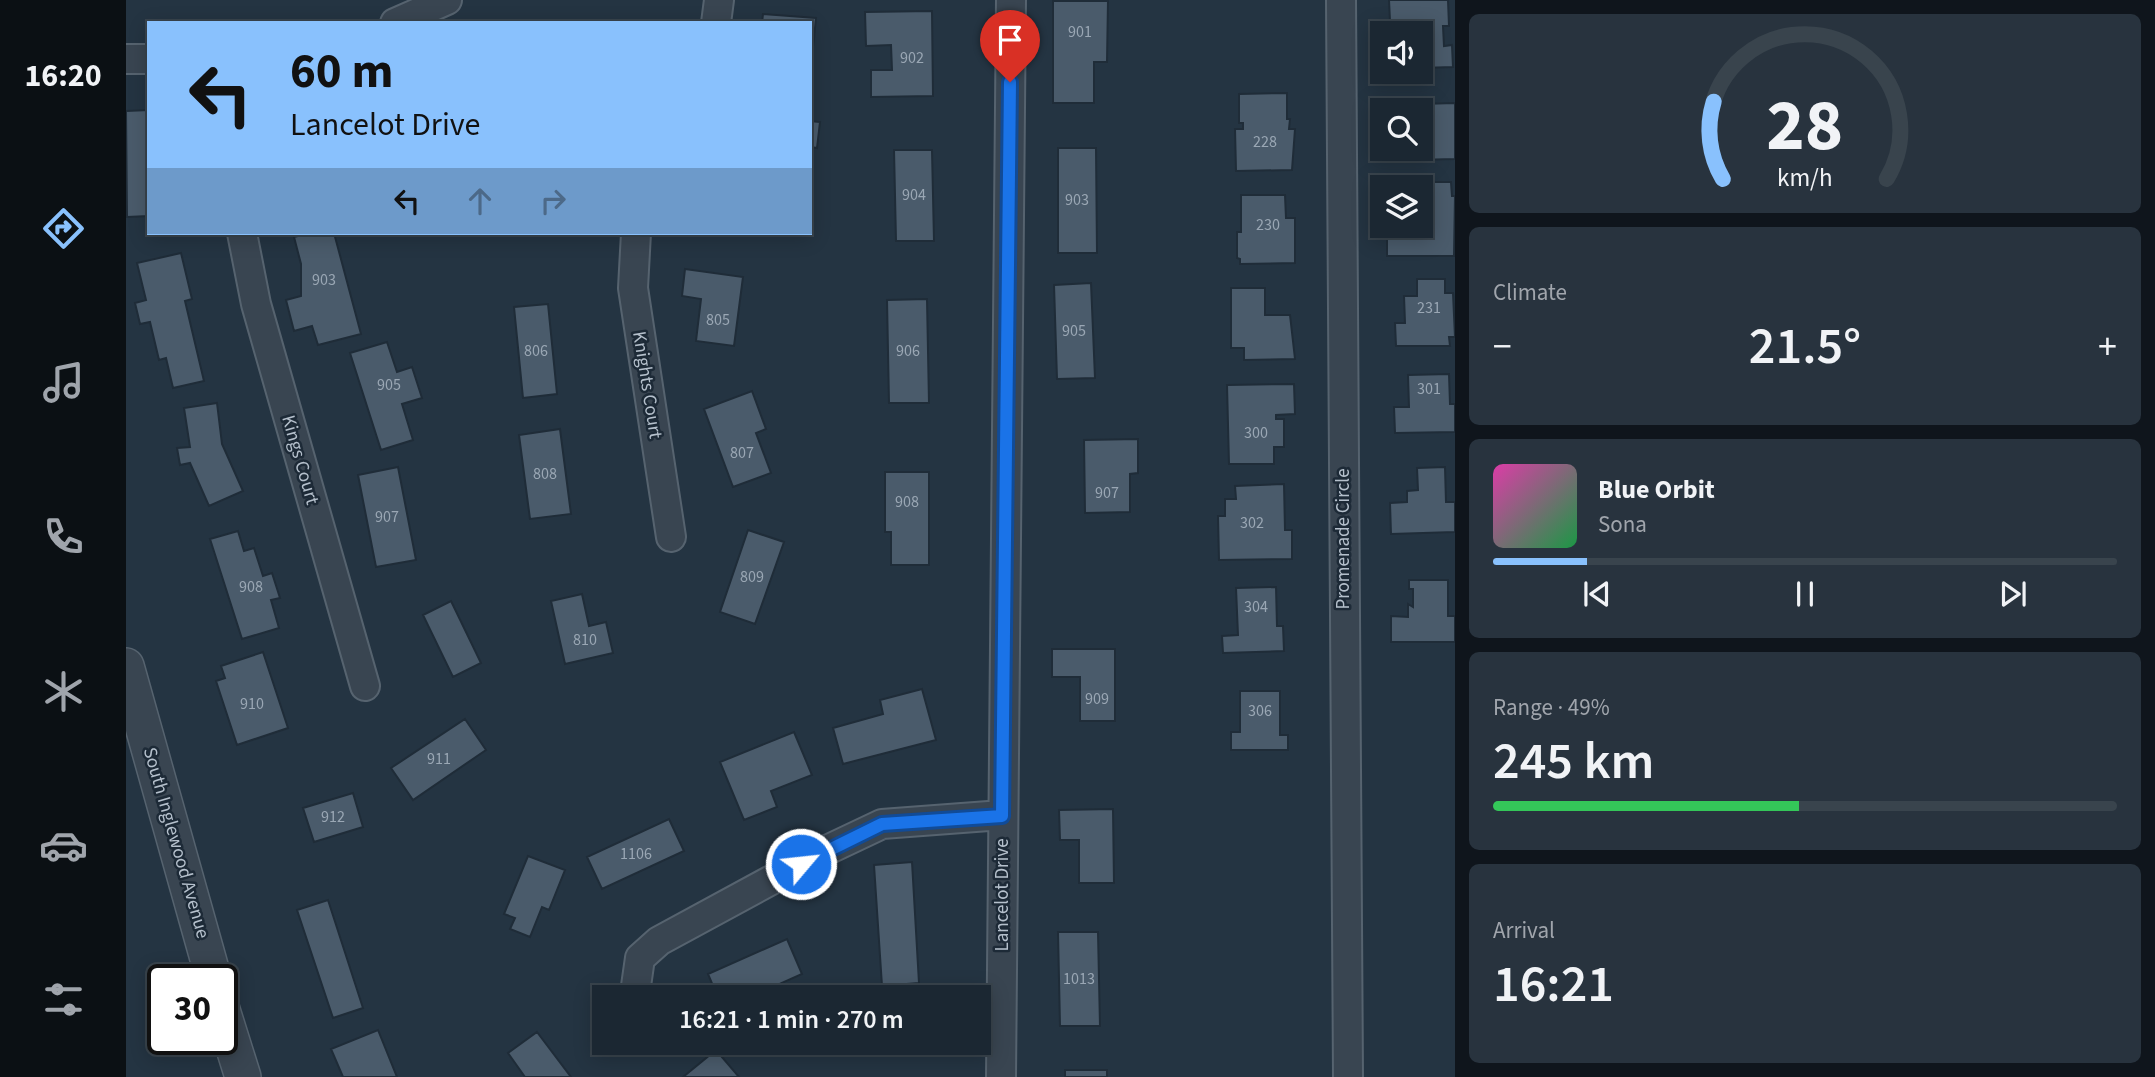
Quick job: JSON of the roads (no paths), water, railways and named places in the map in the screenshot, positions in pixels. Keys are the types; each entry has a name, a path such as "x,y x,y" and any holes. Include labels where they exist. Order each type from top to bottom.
{"street":[{"path":"400,21 447,0"},
{"path":"716,21 719,0"},
{"name":"Lancelot Drive","path":"1001,1077 1010,0"},
{"name":"Promenade Circle","path":"1341,0 1348,1077"},
{"path":"126,59 147,59"},
{"name":"Kings Court","path":"242,235 256,304 365,686"},
{"name":"Knights Court","path":"636,235 633,288 671,537"},
{"name":"South Inglewood Avenue","path":"126,666 210,964"},
{"path":"636,985 640,958 659,941 825,851 882,824 1002,816"},
{"path":"236,1055 243,1077"}]}
